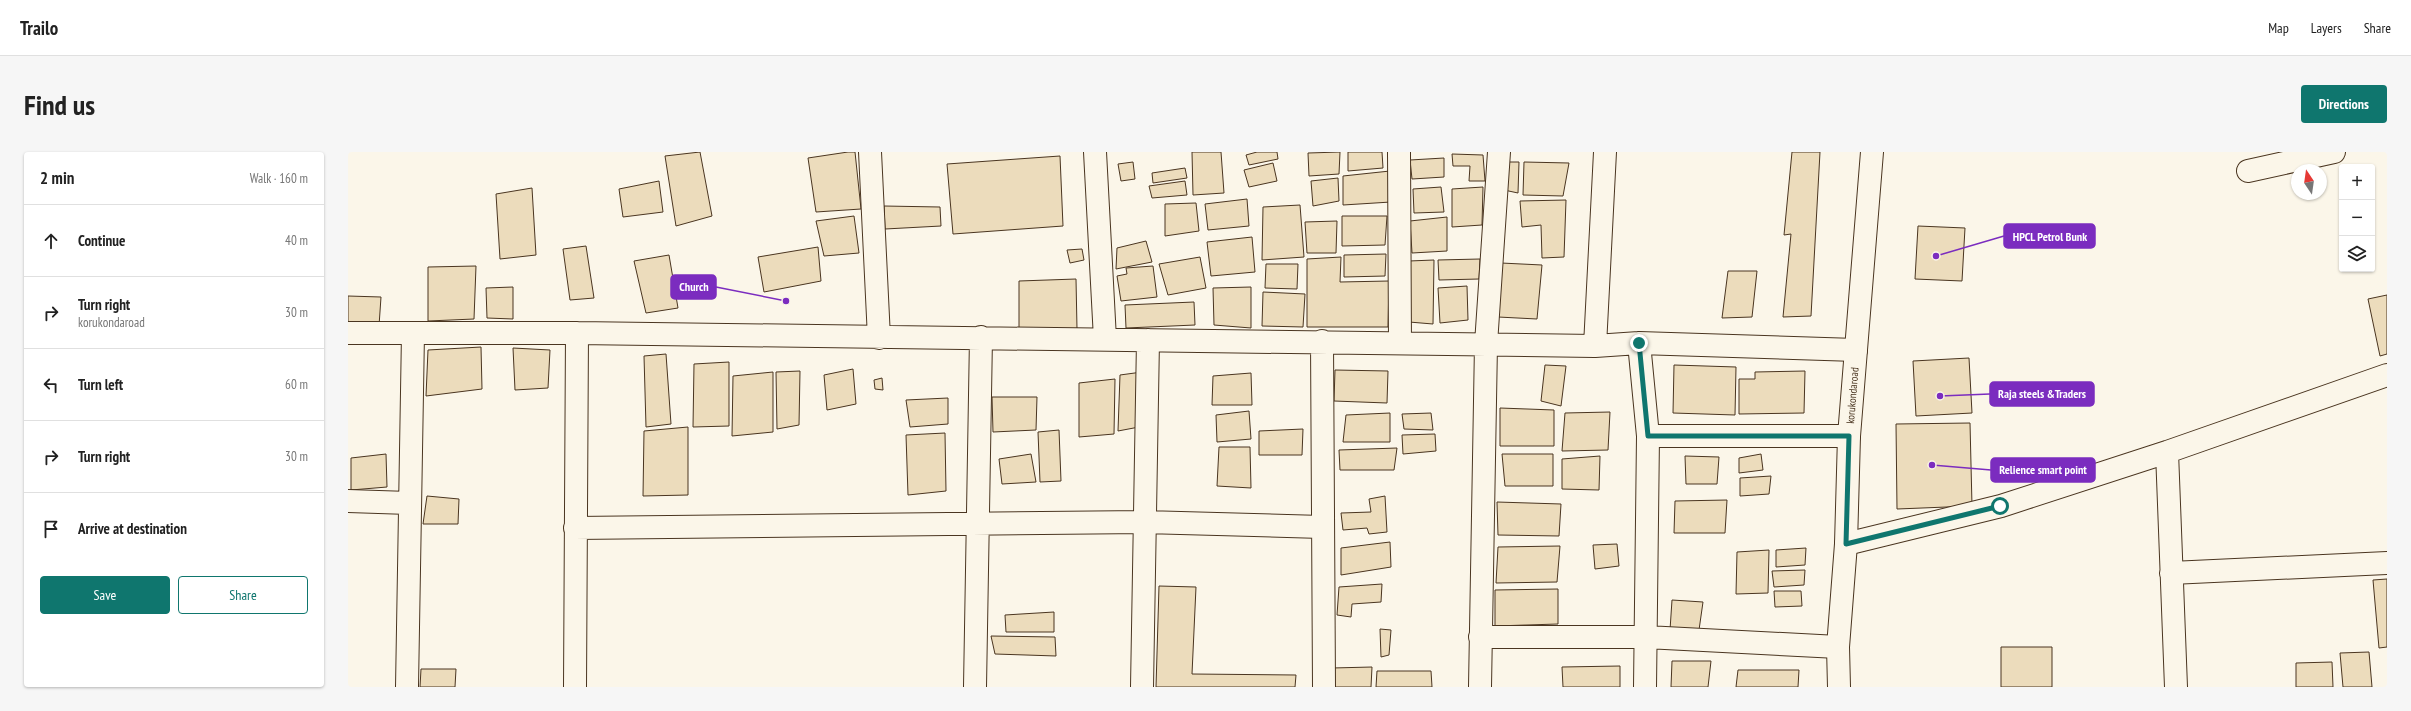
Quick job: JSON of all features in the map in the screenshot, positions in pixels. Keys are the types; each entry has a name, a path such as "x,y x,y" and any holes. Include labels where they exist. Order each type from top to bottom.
{"street":[{"path":"870,152 879,338"},
{"path":"1094,152 1105,339"},
{"path":"1399,152 1400,344"},
{"path":"1480,687 1486,344 1499,152"},
{"path":"1595,346 1605,152"},
{"name":"korukondaroad","path":"1839,687 1838,647 1846,544 1849,436 1872,152"},
{"path":"2248,171 2334,152"},
{"path":"348,333 577,333 879,338 981,337 1595,346 1639,343 1856,350"},
{"path":"407,687 409,503 414,333"},
{"path":"575,687 577,333"},
{"path":"975,687 979,524 981,337"},
{"path":"1142,687 1148,340"},
{"path":"1322,341 1324,687"},
{"path":"1639,343 1648,436 1645,687"},
{"path":"1846,544 2000,506 2167,452 2387,376"},
{"path":"1648,436 1849,436"},
{"path":"2167,452 2176,687"},
{"path":"348,501 409,503"},
{"path":"575,528 1144,522 1322,527"},
{"path":"2171,573 2387,563"},
{"path":"1480,637 1646,637 1838,647"}],"building":[{"path":"700,152 712,216 676,226 665,156"},
{"path":"855,152 861,209 816,212 808,158"},
{"path":"1192,152 1221,152 1224,193 1193,195"},
{"path":"1257,152 1277,152 1278,159 1249,165 1246,155"},
{"path":"1340,152 1339,174 1309,176 1308,153"},
{"path":"1348,152 1382,152 1383,168 1348,171"},
{"path":"1792,152 1820,152 1811,316 1783,317 1791,234 1784,235"},
{"path":"1452,154 1483,155 1485,181 1469,181 1470,166 1453,166"},
{"path":"1060,156 1063,226 953,234 947,164"},
{"path":"1444,158 1444,177 1412,179 1410,160"},
{"path":"1133,162 1135,179 1121,181 1118,164"},
{"path":"1506,162 1519,162 1518,193 1504,190"},
{"path":"1524,162 1569,163 1563,196 1523,195"},
{"path":"1273,163 1277,181 1249,187 1244,170"},
{"path":"1185,168 1187,178 1153,183 1152,173"},
{"path":"1390,171 1391,202 1343,205 1343,176"},
{"path":"1338,178 1339,201 1313,206 1311,181"},
{"path":"659,181 663,212 623,217 619,189"},
{"path":"1185,181 1187,195 1152,198 1149,186"},
{"path":"1441,187 1444,212 1414,213 1413,189"},
{"path":"1483,187 1482,225 1452,227 1452,189"},
{"path":"532,188 536,255 500,259 496,194"},
{"path":"1247,199 1249,226 1208,230 1205,204"},
{"path":"1566,200 1564,257 1542,258 1541,225 1522,227 1520,201"},
{"path":"1196,203 1199,231 1165,236 1165,204"},
{"path":"1300,205 1304,257 1262,260 1263,207"},
{"path":"884,206 940,207 941,226 885,229"},
{"path":"854,216 859,253 824,256 816,221"},
{"path":"1342,216 1387,216 1385,245 1342,246"},
{"path":"1447,217 1447,251 1412,253 1410,221"},
{"path":"1337,221 1336,253 1307,253 1305,222"},
{"path":"1918,226 1965,228 1962,281 1915,279"},
{"path":"1252,237 1255,272 1211,276 1207,242"},
{"path":"1146,241 1152,262 1116,269 1117,248"},
{"path":"586,246 594,298 570,300 563,249"},
{"path":"818,247 821,281 764,292 758,257"},
{"path":"1082,249 1084,260 1070,263 1067,250"},
{"path":"1386,254 1385,276 1344,277 1344,255"},
{"path":"669,255 678,308 646,313 634,261"},
{"path":"1200,257 1206,288 1168,295 1159,264"},
{"path":"1341,257 1340,282 1389,281 1388,327 1307,327 1307,259"},
{"path":"1480,259 1479,279 1439,280 1438,260"},
{"path":"1434,260 1433,324 1409,322 1409,261"},
{"path":"1501,263 1542,265 1537,319 1498,317"},
{"path":"1266,264 1298,264 1297,289 1265,288"},
{"path":"476,266 474,319 428,321 428,267"},
{"path":"1153,266 1157,297 1121,301 1117,276 1127,274 1126,268"},
{"path":"1728,271 1757,271 1752,317 1722,318"},
{"path":"1076,279 1077,329 1019,329 1019,281"},
{"path":"1467,286 1468,320 1440,323 1438,288"},
{"path":"513,287 513,319 487,318 486,288"},
{"path":"1251,287 1251,328 1214,325 1213,288"},
{"path":"1263,292 1305,294 1303,327 1262,326"},
{"path":"2387,295 2387,354 2380,356 2368,299"},
{"path":"348,296 381,297 379,326 348,323"},
{"path":"1194,302 1195,325 1126,328 1125,305"},
{"path":"481,347 482,389 426,396 428,350"},
{"path":"513,348 550,350 548,388 515,390"},
{"path":"666,354 671,424 646,427 644,356"},
{"path":"1969,358 1972,413 1916,416 1913,361"},
{"path":"729,362 729,426 693,427 694,364"},
{"path":"1545,365 1566,366 1561,406 1541,401"},
{"path":"1674,365 1736,367 1735,415 1673,413"},
{"path":"853,369 856,404 827,410 824,375"},
{"path":"1335,370 1388,371 1387,403 1334,401"},
{"path":"800,371 799,425 777,429 776,372"},
{"path":"1805,371 1804,413 1739,414 1739,379 1755,379 1755,372"},
{"path":"773,372 773,432 732,436 733,376"},
{"path":"1142,372 1139,427 1118,431 1120,375"},
{"path":"1251,373 1252,405 1212,405 1213,376"},
{"path":"882,378 883,390 875,389 874,380"},
{"path":"1115,379 1114,434 1079,437 1079,383"},
{"path":"992,397 1037,397 1036,430 993,432"},
{"path":"948,398 948,424 910,427 906,400"},
{"path":"1500,408 1554,410 1554,446 1500,446"},
{"path":"1249,411 1251,439 1217,442 1216,415"},
{"path":"1610,412 1608,450 1562,451 1565,413"},
{"path":"1390,413 1390,442 1343,442 1346,415"},
{"path":"1431,413 1433,430 1404,429 1402,414"},
{"path":"1970,423 1972,506 1897,509 1896,424"},
{"path":"688,427 688,495 643,496 644,431"},
{"path":"1303,429 1302,455 1259,455 1259,431"},
{"path":"1059,430 1061,481 1040,482 1038,432"},
{"path":"945,433 946,491 908,495 906,435"},
{"path":"1435,434 1436,451 1403,454 1402,435"},
{"path":"1219,447 1250,447 1251,488 1217,486"},
{"path":"1397,448 1394,470 1340,470 1339,450"},
{"path":"386,454 387,487 351,490 351,458"},
{"path":"1031,454 1036,482 1002,484 999,459"},
{"path":"1502,454 1553,454 1553,486 1505,486"},
{"path":"1761,454 1763,470 1739,473 1739,458"},
{"path":"1600,456 1599,490 1562,489 1562,459"},
{"path":"1685,456 1719,457 1717,484 1686,484"},
{"path":"1771,476 1769,494 1740,496 1740,478"},
{"path":"427,496 459,499 458,524 423,524"},
{"path":"1385,496 1387,532 1369,534 1367,528 1343,530 1341,513 1371,512 1369,499"},
{"path":"1727,500 1725,533 1674,533 1675,501"},
{"path":"1497,502 1561,504 1559,536 1498,535"},
{"path":"1390,542 1391,567 1341,575 1341,548"},
{"path":"1617,544 1619,566 1595,569 1593,545"},
{"path":"1560,546 1557,582 1496,583 1498,547"},
{"path":"1806,548 1805,565 1776,567 1776,550"},
{"path":"1769,550 1768,593 1736,594 1737,552"},
{"path":"1805,570 1804,585 1774,587 1772,571"},
{"path":"2387,579 2387,647 2379,648 2373,580"},
{"path":"1382,584 1381,602 1352,604 1351,617 1337,615 1339,587"},
{"path":"1159,586 1196,587 1192,674 1296,675 1295,687 1156,687"},
{"path":"1558,589 1558,624 1495,626 1495,590"},
{"path":"1774,591 1801,591 1802,606 1775,607"},
{"path":"1672,600 1703,602 1699,630 1670,630"},
{"path":"1054,612 1054,632 1006,632 1005,615"},
{"path":"1380,629 1391,630 1389,655 1381,657"},
{"path":"991,636 1055,637 1056,656 995,654"},
{"path":"2001,647 2052,647 2052,687 2001,687"},
{"path":"2369,652 2372,687 2343,687 2340,653"},
{"path":"1672,661 1711,661 1708,687 1671,687"},
{"path":"2332,662 2333,687 2296,687 2296,663"},
{"path":"1620,666 1620,687 1563,687 1562,667"},
{"path":"1372,667 1371,687 1333,687 1332,668"},
{"path":"421,669 456,669 455,687 420,687"},
{"path":"1738,670 1799,670 1798,687 1736,687"},
{"path":"1377,671 1431,671 1432,687 1376,687"}],"place":[{"name":"HPCL Petrol Bunk","path":"1936,256"},
{"name":"Church","path":"786,301"},
{"name":"Raja steels &Traders","path":"1940,396"},
{"name":"Relience smart point","path":"1932,465"}],"route":[{"path":"1639,343 1648,436 1849,436 1846,544 2000,506"}]}
